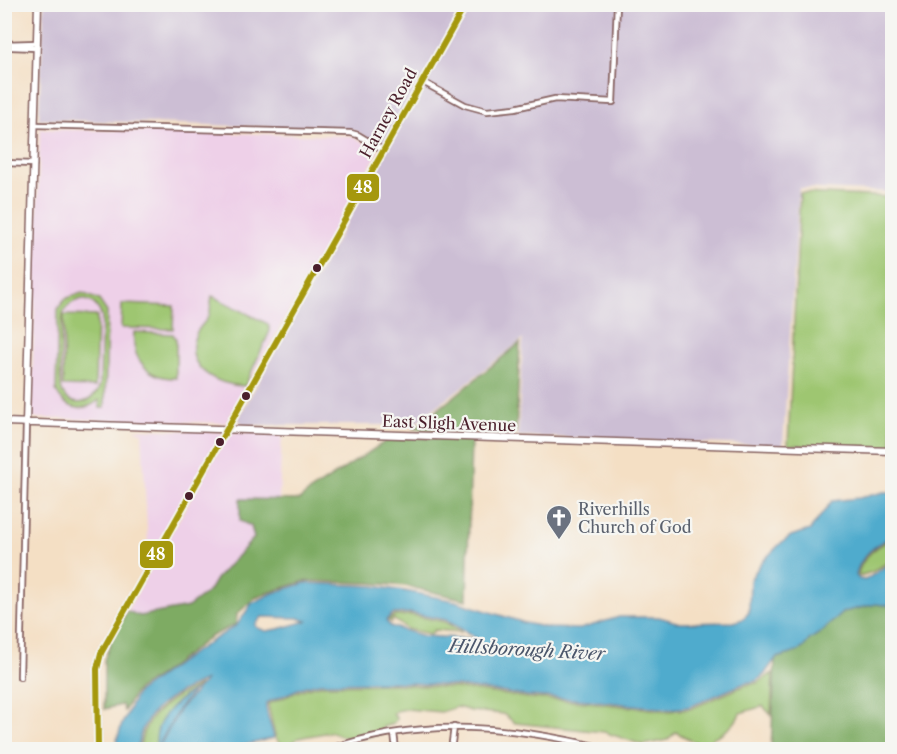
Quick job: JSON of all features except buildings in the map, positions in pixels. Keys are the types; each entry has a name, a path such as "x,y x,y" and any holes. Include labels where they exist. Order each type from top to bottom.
{"street":[{"path":"20,677 38,4"},
{"name":"Harney Road","path":"98,750 97,669 101,653 466,4"},
{"path":"421,81 465,105 487,111 515,108 555,99 613,102 617,4"},
{"path":"4,68 5,44 12,42 37,46"},
{"path":"35,125 351,133 383,150"},
{"path":"4,163 33,164"},
{"name":"East Sligh Avenue","path":"4,422 892,452"},
{"path":"327,750 394,733 430,727 499,728 538,733 612,750"},
{"path":"451,750 454,728"},
{"path":"394,733 396,750"},
{"path":"579,750 582,742"}],"shaded area":[{"path":"44,5 892,5 892,192 799,188 783,446 518,436 523,339 413,425 244,425 238,419 387,149 353,130 39,119"},
{"path":"40,129 352,136 379,151 226,423 31,418"},
{"path":"134,429 224,432 135,589 154,550 148,546 142,432"},
{"path":"229,432 282,434 279,500 240,499 255,538 216,579 209,591 188,607 140,616 127,611"}],"green space":[{"path":"800,193 892,197 892,449 788,445"},
{"path":"82,293 99,300 107,312 105,408 100,408 99,400 87,407 69,406 56,391 58,309 65,299","holes":["86,300 95,305 102,317 100,385 88,400 77,403 66,397 61,386 62,326 67,307 76,301"]},
{"path":"212,296 268,324 270,331 245,386 224,383 213,378 198,365 194,356 193,346 196,334 209,315"},
{"path":"122,304 174,306 173,329 121,328"},
{"path":"64,315 97,316 95,387 63,386"},
{"path":"134,332 173,334 176,339 176,378 157,375 143,366 135,351"},
{"path":"520,343 516,432 414,429"},
{"path":"392,437 471,439 467,600 406,586 305,581 255,598 237,614 236,624 210,637 136,691 124,711 122,705 104,709 104,660 113,636 127,611 140,616 188,607 209,591 216,579 254,538 251,526 240,521 240,499 299,500"},
{"path":"892,538 892,560 872,572 859,576 860,568 867,557"},
{"path":"876,604 892,606 892,749 771,750 775,658 803,648 810,639 843,612"},
{"path":"411,615 445,622 462,632 435,630 430,634 407,629 393,619 391,622 388,620 394,616"},
{"path":"773,673 771,715 763,706 740,713 729,728 712,738 711,746 707,749 676,732 667,740 643,745 604,732 515,723 503,714 471,711 457,707 441,712 406,709 396,711 393,714 397,719 392,724 383,727 380,734 347,738 330,732 298,738 286,749 276,738 268,704 319,685 394,684 456,688 528,698 669,711 690,709 746,685 757,683"},
{"path":"200,685 178,701 167,713 160,727 156,749 140,750 146,727 160,709 179,695"}],"water":[{"name":"Hillsborough River","path":"892,492 892,536 865,556 856,575 859,579 865,580 892,562 892,606 876,604 843,612 810,639 803,648 776,658 764,675 756,681 745,683 689,707 669,709 528,696 457,686 394,682 319,683 303,687 266,703 274,738 241,746 241,749 211,749 210,745 204,749 158,749 180,709 206,680 182,691 152,714 140,736 138,749 114,749 122,724 137,693 194,652 237,625 252,603 273,593 305,583 373,586 455,601 525,623 549,628 580,629 619,617 659,617 680,623 734,622 743,619 749,612 750,580 761,563 780,544 791,536 810,530 832,501","holes":["411,613 446,620 478,639 424,636 390,626 386,620 393,614","262,617 298,618 307,621 266,631 255,625"]},
{"path":"194,690 179,708 157,748 158,730 166,714 179,700"}],"transit line":[{"name":"48","path":"98,750 97,669 101,653 466,4"}],"place":[{"name":"Riverhills Church of God","path":"559,541"}]}
